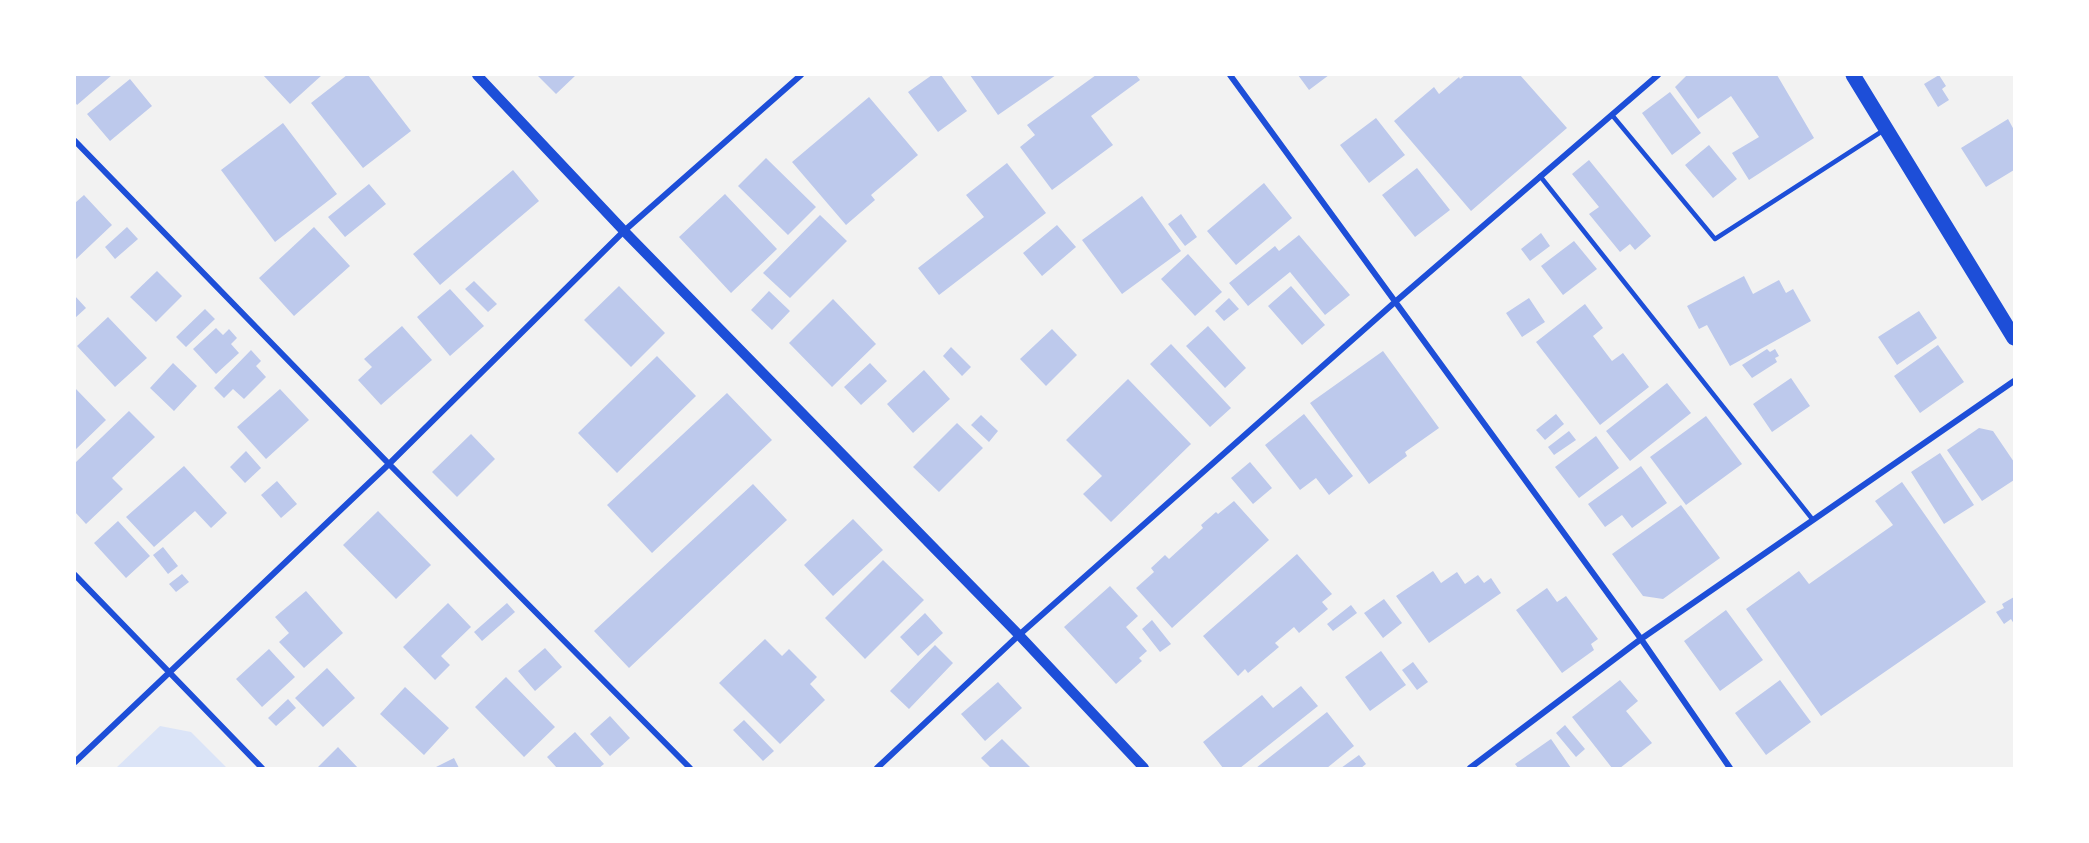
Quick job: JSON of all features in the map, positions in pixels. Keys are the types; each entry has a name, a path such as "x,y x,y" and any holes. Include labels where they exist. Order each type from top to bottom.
{"main road":[{"path":"1853,75 2014,338"}],"street":[{"path":"477,75 624,231 1019,635 1144,768"},
{"path":"75,762 389,464 624,231 801,75"},
{"path":"1230,75 1641,639 1730,768"},
{"path":"877,768 1019,635 1395,302 1658,75"},
{"path":"75,141 389,464 690,768"},
{"path":"1470,768 1641,639 2014,381"},
{"path":"75,575 262,768"}],"lane":[{"path":"1612,115 1715,239 1886,129"},
{"path":"1540,176 1813,520"}],"shaded area":[{"path":"160,726 191,732 227,768 116,768"}],"building":[{"path":"75,75 112,75 77,105"},
{"path":"263,75 322,75 290,104"},
{"path":"347,75 368,75 411,131 363,168 311,103"},
{"path":"537,75 576,75 556,94"},
{"path":"932,75 941,75 967,111 938,132 908,92"},
{"path":"970,75 1056,75 998,115"},
{"path":"1096,75 1136,75 1140,80 1091,116 1113,145 1052,190 1020,147 1035,135 1027,125"},
{"path":"1298,75 1329,75 1309,90"},
{"path":"1465,75 1520,75 1567,128 1471,211 1394,121 1434,87 1439,94 1459,77 1460,79"},
{"path":"1687,75 1777,75 1814,138 1749,180 1732,153 1759,137 1731,96 1698,119 1675,87"},
{"path":"1939,75 1946,86 1942,89 1949,100 1938,107 1924,84"},
{"path":"130,79 152,106 110,141 87,114"},
{"path":"1670,92 1701,133 1672,155 1642,113"},
{"path":"869,97 918,155 871,195 875,200 846,225 792,162"},
{"path":"1376,118 1405,155 1369,183 1340,145"},
{"path":"2008,119 2014,130 2014,170 1986,187 1961,148"},
{"path":"283,123 337,194 275,242 221,170"},
{"path":"1709,145 1737,179 1713,198 1685,165"},
{"path":"766,158 816,207 788,235 738,186"},
{"path":"1589,160 1651,236 1635,250 1630,244 1620,252 1589,214 1599,207 1572,174"},
{"path":"1007,163 1046,213 939,295 918,268 984,217 966,195"},
{"path":"1417,168 1450,210 1415,237 1382,195"},
{"path":"513,170 539,201 440,285 413,254"},
{"path":"1264,183 1292,218 1236,265 1207,231"},
{"path":"369,184 386,204 345,237 328,217"},
{"path":"725,194 777,249 731,293 679,237"},
{"path":"84,195 112,225 75,260 75,203"},
{"path":"1142,196 1181,251 1122,294 1082,240"},
{"path":"1181,214 1197,237 1185,246 1168,224"},
{"path":"820,215 847,241 790,298 763,273"},
{"path":"1057,225 1076,247 1042,276 1023,253"},
{"path":"127,227 138,239 115,259 105,247"},
{"path":"314,227 350,266 294,316 259,278"},
{"path":"1541,233 1550,246 1530,261 1521,249"},
{"path":"1299,235 1350,295 1325,315 1290,272 1248,306 1229,283 1275,246 1279,251"},
{"path":"1574,241 1597,269 1563,295 1541,266"},
{"path":"1188,254 1222,292 1195,316 1161,279"},
{"path":"157,271 182,296 156,322 130,297"},
{"path":"1744,276 1753,294 1779,280 1786,293 1793,289 1811,321 1730,366 1707,325 1699,329 1687,306"},
{"path":"474,281 497,304 488,312 465,289"},
{"path":"619,286 665,333 631,367 584,320"},
{"path":"1291,286 1325,325 1302,345 1268,306"},
{"path":"450,289 484,326 450,356 417,317"},
{"path":"769,291 790,311 772,330 751,310"},
{"path":"75,296 86,308 75,318"},
{"path":"1229,298 1239,309 1224,321 1215,311"},
{"path":"1529,298 1545,322 1522,337 1506,313"},
{"path":"833,299 876,344 832,387 789,343"},
{"path":"1585,304 1603,328 1593,336 1612,361 1623,353 1649,387 1600,425 1536,342"},
{"path":"205,309 215,319 186,347 176,337"},
{"path":"1919,311 1937,338 1897,365 1878,337"},
{"path":"108,317 147,358 115,387 77,346"},
{"path":"402,326 432,360 381,405 358,380 372,367 364,359"},
{"path":"1208,326 1246,368 1225,388 1186,346"},
{"path":"216,328 223,335 229,329 237,338 231,344 239,353 216,374 193,349"},
{"path":"1052,329 1077,355 1046,386 1020,359"},
{"path":"1171,344 1231,408 1210,427 1150,364"},
{"path":"1938,345 1964,382 1920,413 1894,376"},
{"path":"951,347 971,367 962,376 943,356"},
{"path":"1767,349 1770,352 1775,349 1779,356 1775,358 1777,362 1752,378 1742,365"},
{"path":"251,350 261,361 256,366 266,377 244,399 233,389 224,398 214,388"},
{"path":"1383,351 1439,428 1405,452 1407,456 1369,484 1310,403"},
{"path":"657,356 696,396 617,473 578,433"},
{"path":"173,363 197,386 174,411 150,388"},
{"path":"870,363 887,381 861,405 844,387"},
{"path":"924,370 950,399 913,433 887,404"},
{"path":"1791,378 1810,406 1772,432 1753,404"},
{"path":"1128,379 1191,444 1111,522 1083,494 1102,476 1066,440"},
{"path":"1667,383 1691,413 1630,461 1606,431"},
{"path":"75,388 106,420 75,450"},
{"path":"280,389 309,420 266,459 237,427"},
{"path":"727,393 772,440 652,553 607,505"},
{"path":"129,411 155,437 112,478 123,489 86,524 75,512 75,463"},
{"path":"1304,414 1353,476 1329,495 1316,478 1300,490 1265,445"},
{"path":"1556,414 1564,424 1545,440 1536,430"},
{"path":"981,415 998,431 989,442 971,425"},
{"path":"1706,416 1742,464 1686,505 1650,457"},
{"path":"957,423 983,448 939,492 913,467"},
{"path":"1979,428 1993,431 2014,462 2014,480 1982,501 1947,450"},
{"path":"1569,431 1576,440 1554,455 1548,447"},
{"path":"471,434 495,459 457,497 432,472"},
{"path":"1596,436 1619,468 1579,498 1555,467"},
{"path":"246,451 261,468 245,483 230,467"},
{"path":"1940,453 1974,505 1944,524 1911,472"},
{"path":"1250,462 1272,488 1253,504 1231,478"},
{"path":"184,466 227,513 211,528 195,511 154,547 126,517"},
{"path":"1641,466 1667,503 1632,528 1622,515 1605,527 1588,504"},
{"path":"277,481 297,504 281,518 261,495"},
{"path":"1902,482 1986,602 1821,716 1746,609 1799,571 1809,584 1893,525 1875,501"},
{"path":"753,484 787,520 629,668 594,631"},
{"path":"1234,501 1269,540 1172,628 1136,588 1154,572 1151,568 1165,555 1169,559 1203,528 1201,525"},
{"path":"1681,505 1720,558 1663,599 1643,596 1612,554"},
{"path":"378,511 431,565 396,599 343,545"},
{"path":"853,519 883,550 833,596 804,565"},
{"path":"118,521 150,556 126,578 94,543"},
{"path":"163,547 178,566 168,574 153,555"},
{"path":"1297,554 1332,594 1322,602 1328,609 1299,633 1294,627 1275,643 1279,647 1248,673 1245,669 1238,676 1203,636"},
{"path":"883,560 924,600 865,659 825,618"},
{"path":"1433,571 1441,583 1457,572 1465,584 1478,575 1484,583 1491,578 1501,593 1429,643 1396,596"},
{"path":"182,574 189,582 176,592 169,584"},
{"path":"1110,586 1138,616 1126,627 1147,651 1139,658 1142,661 1116,684 1064,627"},
{"path":"1547,588 1557,602 1566,596 1598,639 1591,644 1594,650 1562,673 1516,610"},
{"path":"306,591 343,633 304,668 279,642 289,633 275,617"},
{"path":"2014,597 2014,624 2011,619 2004,624 1996,612 2004,608 2002,604"},
{"path":"1384,599 1402,623 1383,638 1364,613"},
{"path":"448,603 471,627 441,656 450,665 435,680 403,647"},
{"path":"507,603 515,612 482,641 474,632"},
{"path":"1351,605 1357,613 1333,631 1327,624"},
{"path":"1726,610 1763,660 1720,691 1684,641"},
{"path":"925,613 943,633 918,656 900,637"},
{"path":"1152,620 1171,644 1160,652 1142,629"},
{"path":"765,639 782,656 789,649 817,677 810,684 825,700 780,744 719,683"},
{"path":"935,645 953,663 909,709 890,691"},
{"path":"545,648 562,667 535,691 518,671"},
{"path":"269,649 295,677 262,707 236,679"},
{"path":"1381,651 1406,685 1370,711 1345,677"},
{"path":"1413,662 1428,682 1417,690 1402,670"},
{"path":"327,668 355,698 323,727 295,698"},
{"path":"506,677 555,727 524,757 475,707"},
{"path":"1620,680 1638,701 1626,711 1652,743 1620,768 1612,768 1572,717"},
{"path":"1780,680 1811,722 1766,755 1735,713"},
{"path":"998,682 1022,708 985,741 961,714"},
{"path":"1301,686 1318,706 1240,768 1223,768 1203,742 1262,695 1273,708"},
{"path":"405,687 449,728 424,755 380,714"},
{"path":"288,699 296,708 276,726 268,718"},
{"path":"1327,712 1354,746 1327,768 1256,768"},
{"path":"610,716 630,738 610,756 590,734"},
{"path":"744,720 774,751 763,761 733,730"},
{"path":"1565,725 1585,749 1576,757 1556,733"},
{"path":"575,732 604,764 599,768 557,768 547,757"},
{"path":"1002,739 1031,768 991,768 981,758"},
{"path":"1551,739 1571,768 1518,768 1515,764"},
{"path":"338,747 358,768 317,768"},
{"path":"1359,755 1366,764 1361,768 1341,768"},
{"path":"454,758 459,768 434,768"}]}
